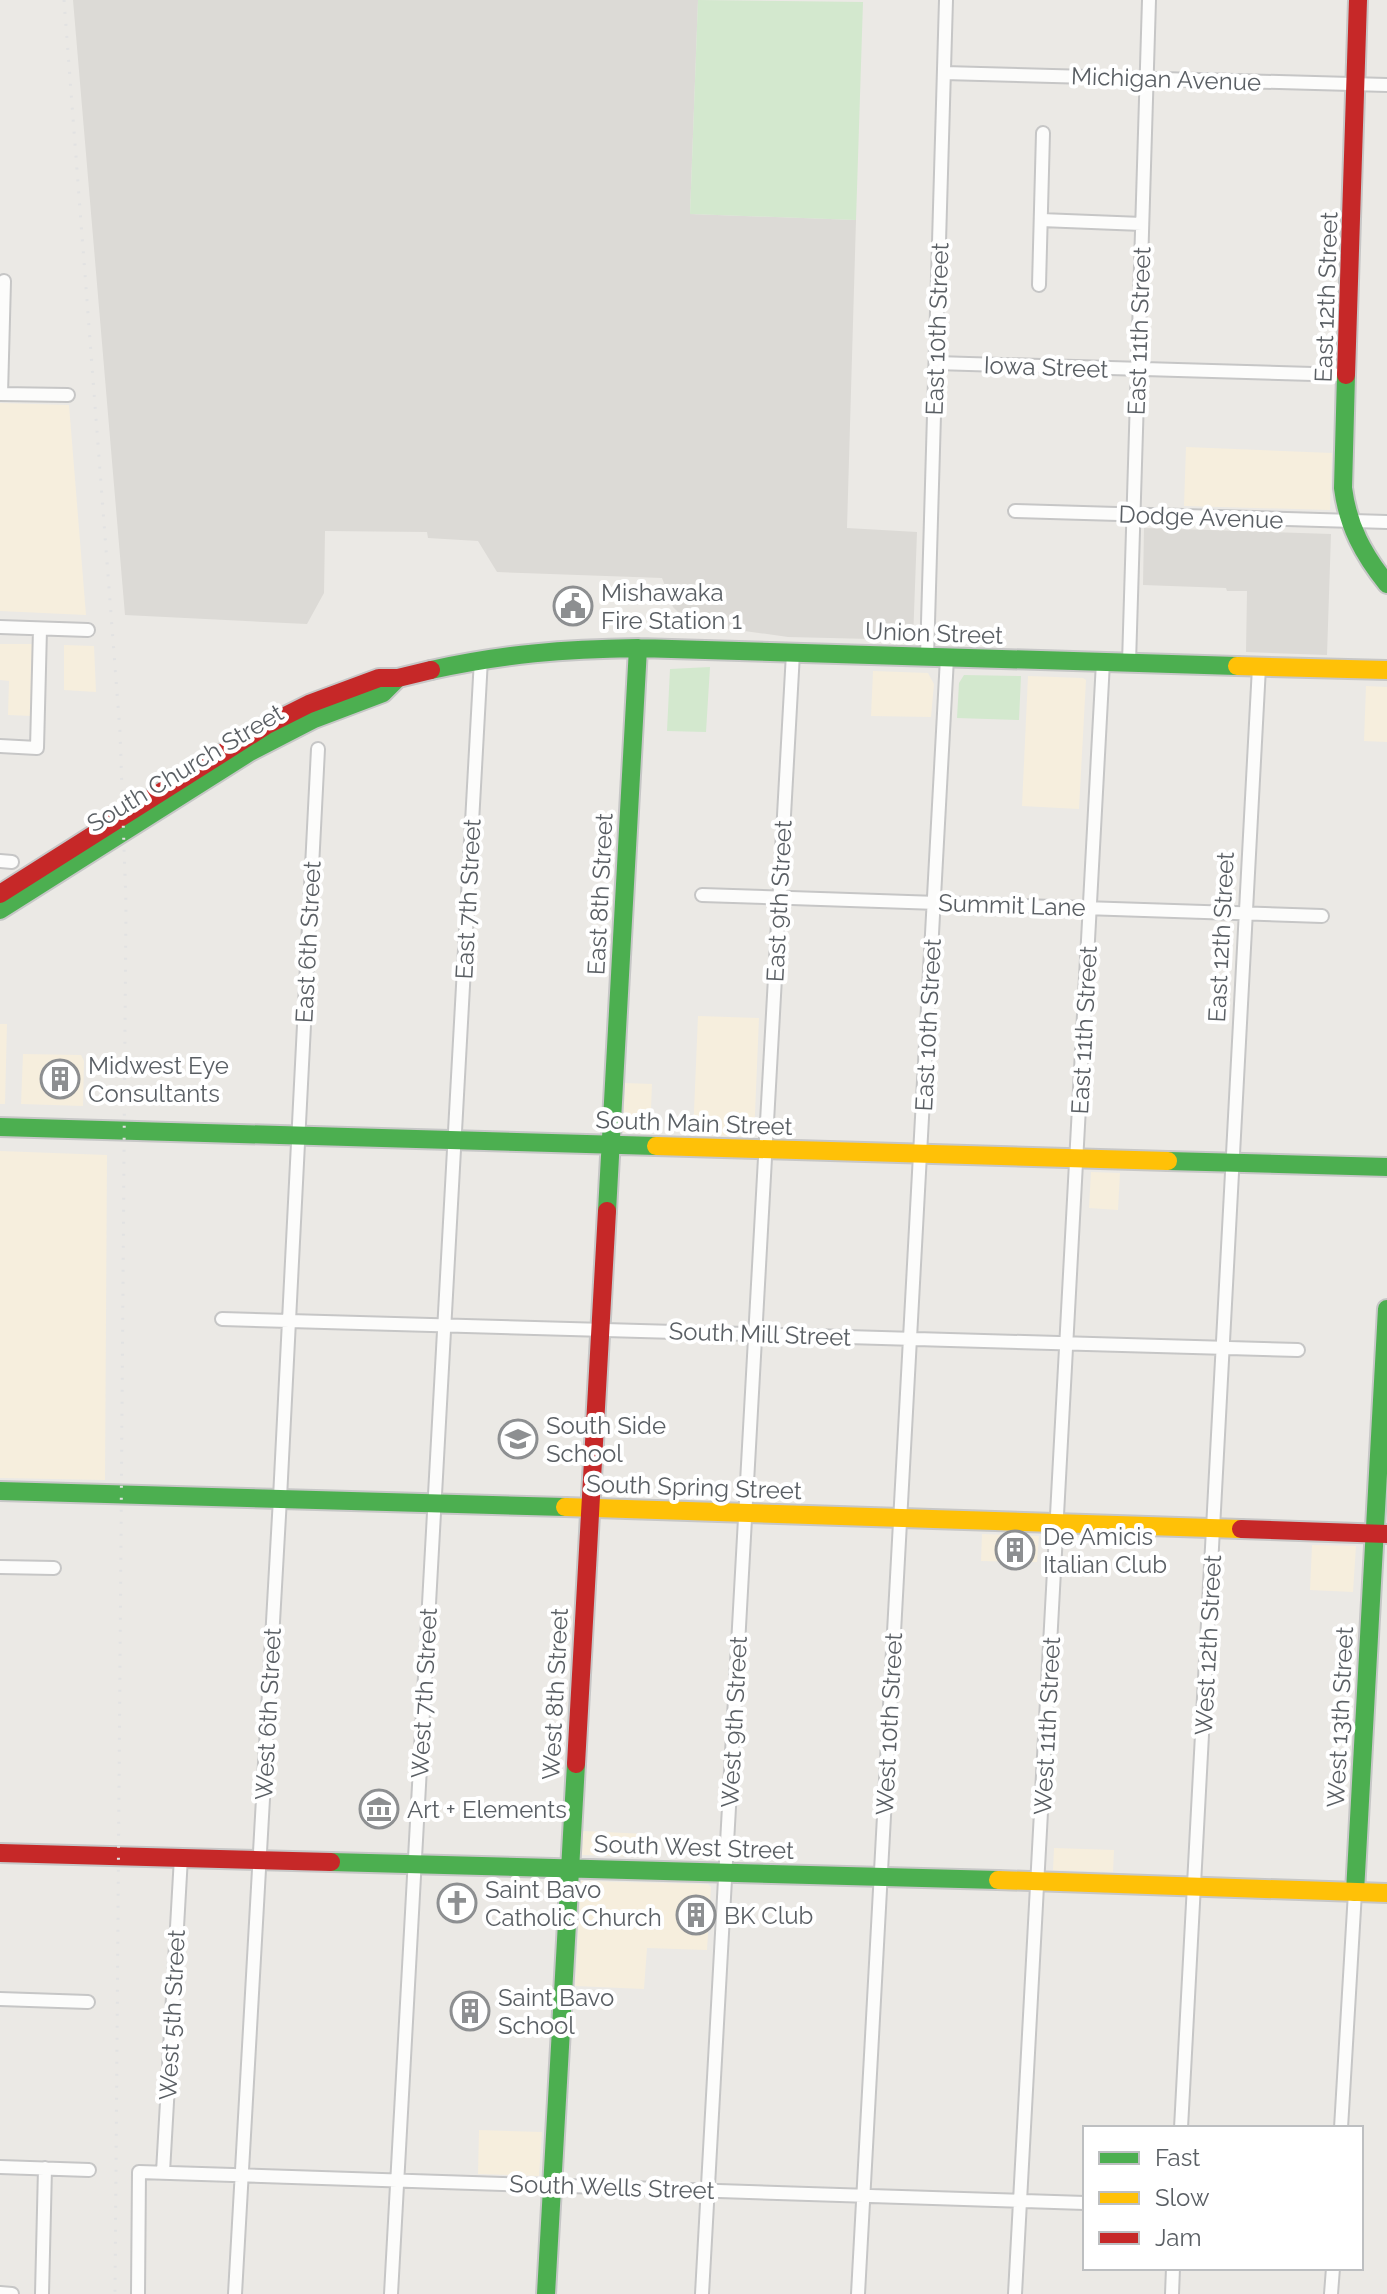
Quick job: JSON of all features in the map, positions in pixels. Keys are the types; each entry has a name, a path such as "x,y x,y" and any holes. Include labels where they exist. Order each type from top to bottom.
{"street":[{"name":"East 10th Street","path":"927,657 946,0"},
{"name":"East 11th Street","path":"1129,663 1149,0"},
{"name":"East 12th Street","path":"1358,0 1343,488 1349,521 1366,560 1387,584"},
{"name":"Michigan Avenue","path":"944,73 1387,85"},
{"path":"1039,285 1043,133"},
{"path":"1041,220 1142,224"},
{"path":"4,281 0,394 68,395"},
{"name":"Iowa Street","path":"936,363 1347,375"},
{"name":"Dodge Avenue","path":"1015,511 1387,522"},
{"path":"0,627 88,630"},
{"path":"0,746 37,748 40,629"},
{"name":"Union Street","path":"481,659 560,649 638,648 1387,670"},
{"name":"East 8th Street","path":"610,1144 638,648"},
{"name":"East 9th Street","path":"765,1149 793,653"},
{"name":"East 10th Street","path":"921,1153 947,658"},
{"name":"South Church Street","path":"0,894 267,725 309,704 379,678 398,678 481,659"},
{"name":"East 7th Street","path":"455,1140 481,659"},
{"name":"East 11th Street","path":"1077,1158 1103,662"},
{"name":"East 12th Street","path":"1233,1162 1259,667"},
{"name":"South Church Street","path":"0,910 250,752 314,719 383,693 398,678"},
{"name":"East 6th Street","path":"299,1135 318,749"},
{"name":"Summit Lane","path":"702,895 1322,916"},
{"name":"South Main Street","path":"0,1127 1387,1167"},
{"name":"West 6th Street","path":"235,2294 299,1135"},
{"name":"West 7th Street","path":"391,2294 455,1140"},
{"name":"West 8th Street","path":"546,2294 610,1144"},
{"name":"West 9th Street","path":"702,2294 765,1149"},
{"name":"West 10th Street","path":"858,2294 921,1153"},
{"name":"West 11th Street","path":"1015,2294 1077,1158"},
{"name":"West 12th Street","path":"1181,2126 1233,1162"},
{"name":"West 13th Street","path":"1341,2126 1381,1534 1387,1309"},
{"name":"South Mill Street","path":"222,1319 1298,1350"},
{"name":"South Spring Street","path":"0,1491 1381,1534"},
{"path":"0,1567 54,1568"},
{"name":"South West Street","path":"0,1853 1387,1893"},
{"name":"West 5th Street","path":"163,2172 181,1857"},
{"path":"0,1999 88,2002"},
{"path":"0,2167 89,2170"},
{"path":"42,2294 45,2168"},
{"name":"South Wells Street","path":"138,2294 139,2172 1083,2203"},
{"path":"1172,2294 1173,2270"},
{"path":"1331,2294 1333,2270"},
{"path":"0,2293 12,2294"}],"shaded area":[{"path":"73,0 698,0 690,214 856,220 847,528 917,532 913,640 788,637 695,624 673,607 662,578 497,572 478,541 428,538 427,532 325,531 324,593 307,624 125,615"},
{"path":"0,403 69,405 86,615 0,611"},
{"path":"1186,447 1332,453 1330,510 1184,506"},
{"path":"1144,528 1331,534 1327,655 1246,652 1247,591 1143,585"},
{"path":"0,644 35,644 32,716 8,715 9,681 0,680"},
{"path":"64,645 94,646 96,692 64,690"},
{"path":"873,671 928,673 934,684 931,717 871,716"},
{"path":"1028,676 1086,680 1079,809 1022,806"},
{"path":"1366,686 1387,687 1387,742 1364,741"},
{"path":"698,1016 759,1018 754,1137 693,1135"},
{"path":"0,1024 7,1024 5,1104 0,1104"},
{"path":"23,1054 81,1055 84,1061 83,1106 21,1104"},
{"path":"625,1083 652,1084 650,1134 623,1132"},
{"path":"0,1151 107,1155 105,1480 0,1478"},
{"path":"1091,1172 1120,1173 1118,1210 1089,1208"},
{"path":"982,1534 1039,1536 1037,1562 981,1561"},
{"path":"1312,1545 1356,1546 1353,1592 1310,1590"},
{"path":"583,1831 646,1834 644,1857 582,1855"},
{"path":"1054,1848 1114,1850 1113,1872 1053,1870"},
{"path":"581,1881 708,1884 711,1887 707,1950 647,1948 644,1989 575,1986"},
{"path":"479,2130 542,2132 539,2176 478,2174"}],"green space":[{"path":"698,0 863,2 856,220 690,214"},
{"path":"710,667 706,732 667,731 670,669"},
{"path":"964,675 1021,676 1019,720 957,718 959,683"}],"railway":[{"path":"64,0 120,732 126,904 115,2294"}],"traffic: fast":[{"path":"1346,375 1345,502 1358,539 1387,584"},
{"path":"431,670 534,653 638,648 1237,666"},
{"path":"607,1211 638,648"},
{"path":"0,910 250,752 314,719 383,693 398,678"},
{"path":"0,1127 656,1146"},
{"path":"1168,1161 1387,1167"},
{"path":"1355,1892 1387,1309"},
{"path":"0,1491 565,1507"},
{"path":"546,2294 576,1764"},
{"path":"331,1862 998,1880"}],"traffic: slow":[{"path":"1237,666 1387,670"},
{"path":"656,1146 1168,1161"},
{"path":"565,1507 1241,1529"},
{"path":"998,1880 1387,1893"}],"traffic: jam":[{"path":"1346,375 1358,0"},
{"path":"0,894 267,725 309,704 379,678 398,678 431,670"},
{"path":"576,1764 607,1211"},
{"path":"1241,1529 1387,1534"},
{"path":"0,1853 331,1862"}],"place":[{"name":"Mishawaka Fire Station 1","path":"573,606"},
{"name":"Midwest Eye Consultants","path":"60,1079"},
{"name":"South Side School","path":"518,1439"},
{"name":"De Amicis Italian Club","path":"1015,1550"},
{"name":"Art + Elements","path":"379,1809"},
{"name":"Saint Bavo Catholic Church","path":"457,1903"},
{"name":"BK Club","path":"696,1915"},
{"name":"Saint Bavo School","path":"470,2011"}]}
